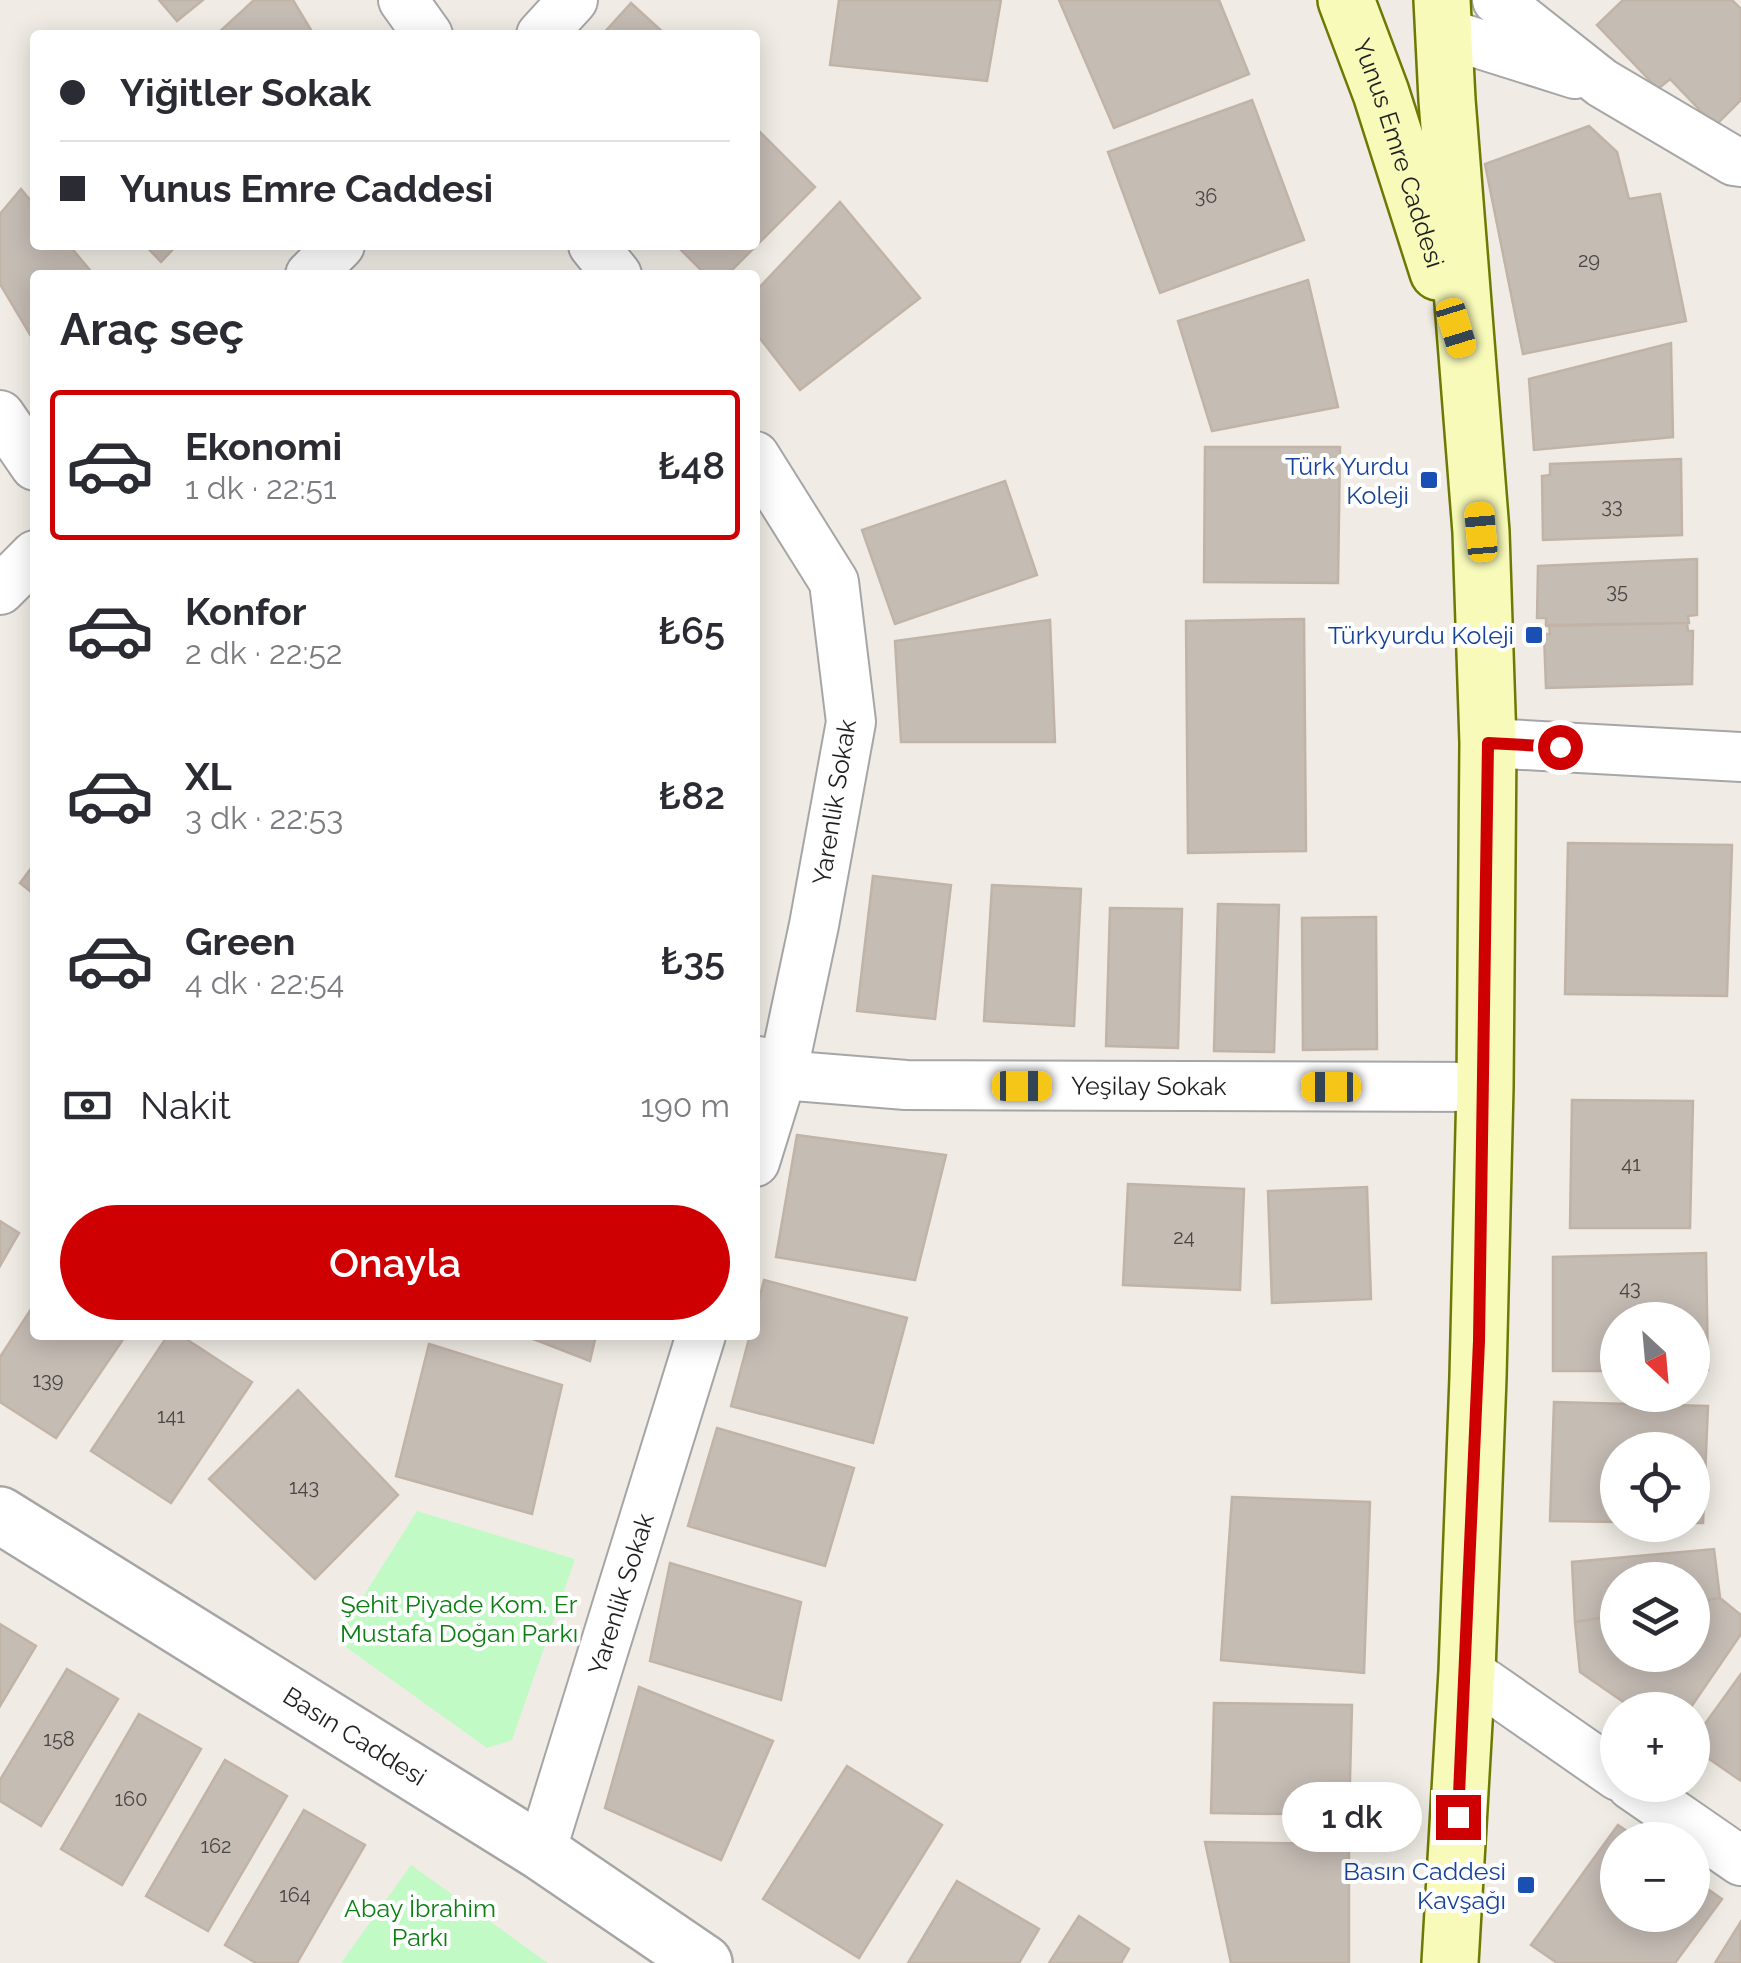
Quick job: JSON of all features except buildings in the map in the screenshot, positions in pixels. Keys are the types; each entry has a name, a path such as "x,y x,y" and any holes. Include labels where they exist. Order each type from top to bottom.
{"main road":[{"path":"1355,21 1393,54 1405,54 1434,42 1444,16"},
{"name":"Yunus Emre Caddesi","path":"1444,16 1447,100 1481,532 1488,743 1485,1088 1467,1672 1450,1963"},
{"name":"Yunus Emre Caddesi","path":"1355,21 1468,365"}],"street":[{"path":"403,0 424,30"},
{"path":"546,30 573,0"},
{"path":"1497,0 1602,83"},
{"path":"1444,16 1602,83 1741,162"},
{"path":"315,270 335,250"},
{"path":"597,250 612,270"},
{"path":"0,415 30,459"},
{"name":"Yarenlik Sokak","path":"760,464 834,582 851,722 814,925 769,1067 760,1128"},
{"path":"0,590 30,560"},
{"path":"1488,743 1741,757"},
{"name":"Yeşilay Sokak","path":"769,1067 906,1085 1485,1088"},
{"name":"Yarenlik Sokak","path":"541,1852 699,1340"},
{"name":"Basın Caddesi","path":"0,1516 541,1852 697,1961"},
{"path":"1467,1672 1600,1764"},
{"path":"1656,1802 1741,1861"}],"green space":[{"name":"Şehit Piyade Kom. Er Mustafa Doğan Parkı","path":"417,1511 575,1559 512,1740 487,1748 336,1640"},
{"name":"Abay İbrahim Parkı","path":"411,1865 548,1963 341,1963"}],"place":[{"name":"Türk Yurdu Koleji","path":"1429,480"},
{"name":"Türkyurdu Koleji","path":"1534,635"},
{"name":"Basın Caddesi Kavşağı","path":"1526,1885"}],"route":[{"path":"1458,1817 1479,1341 1488,743 1560,747"}]}
